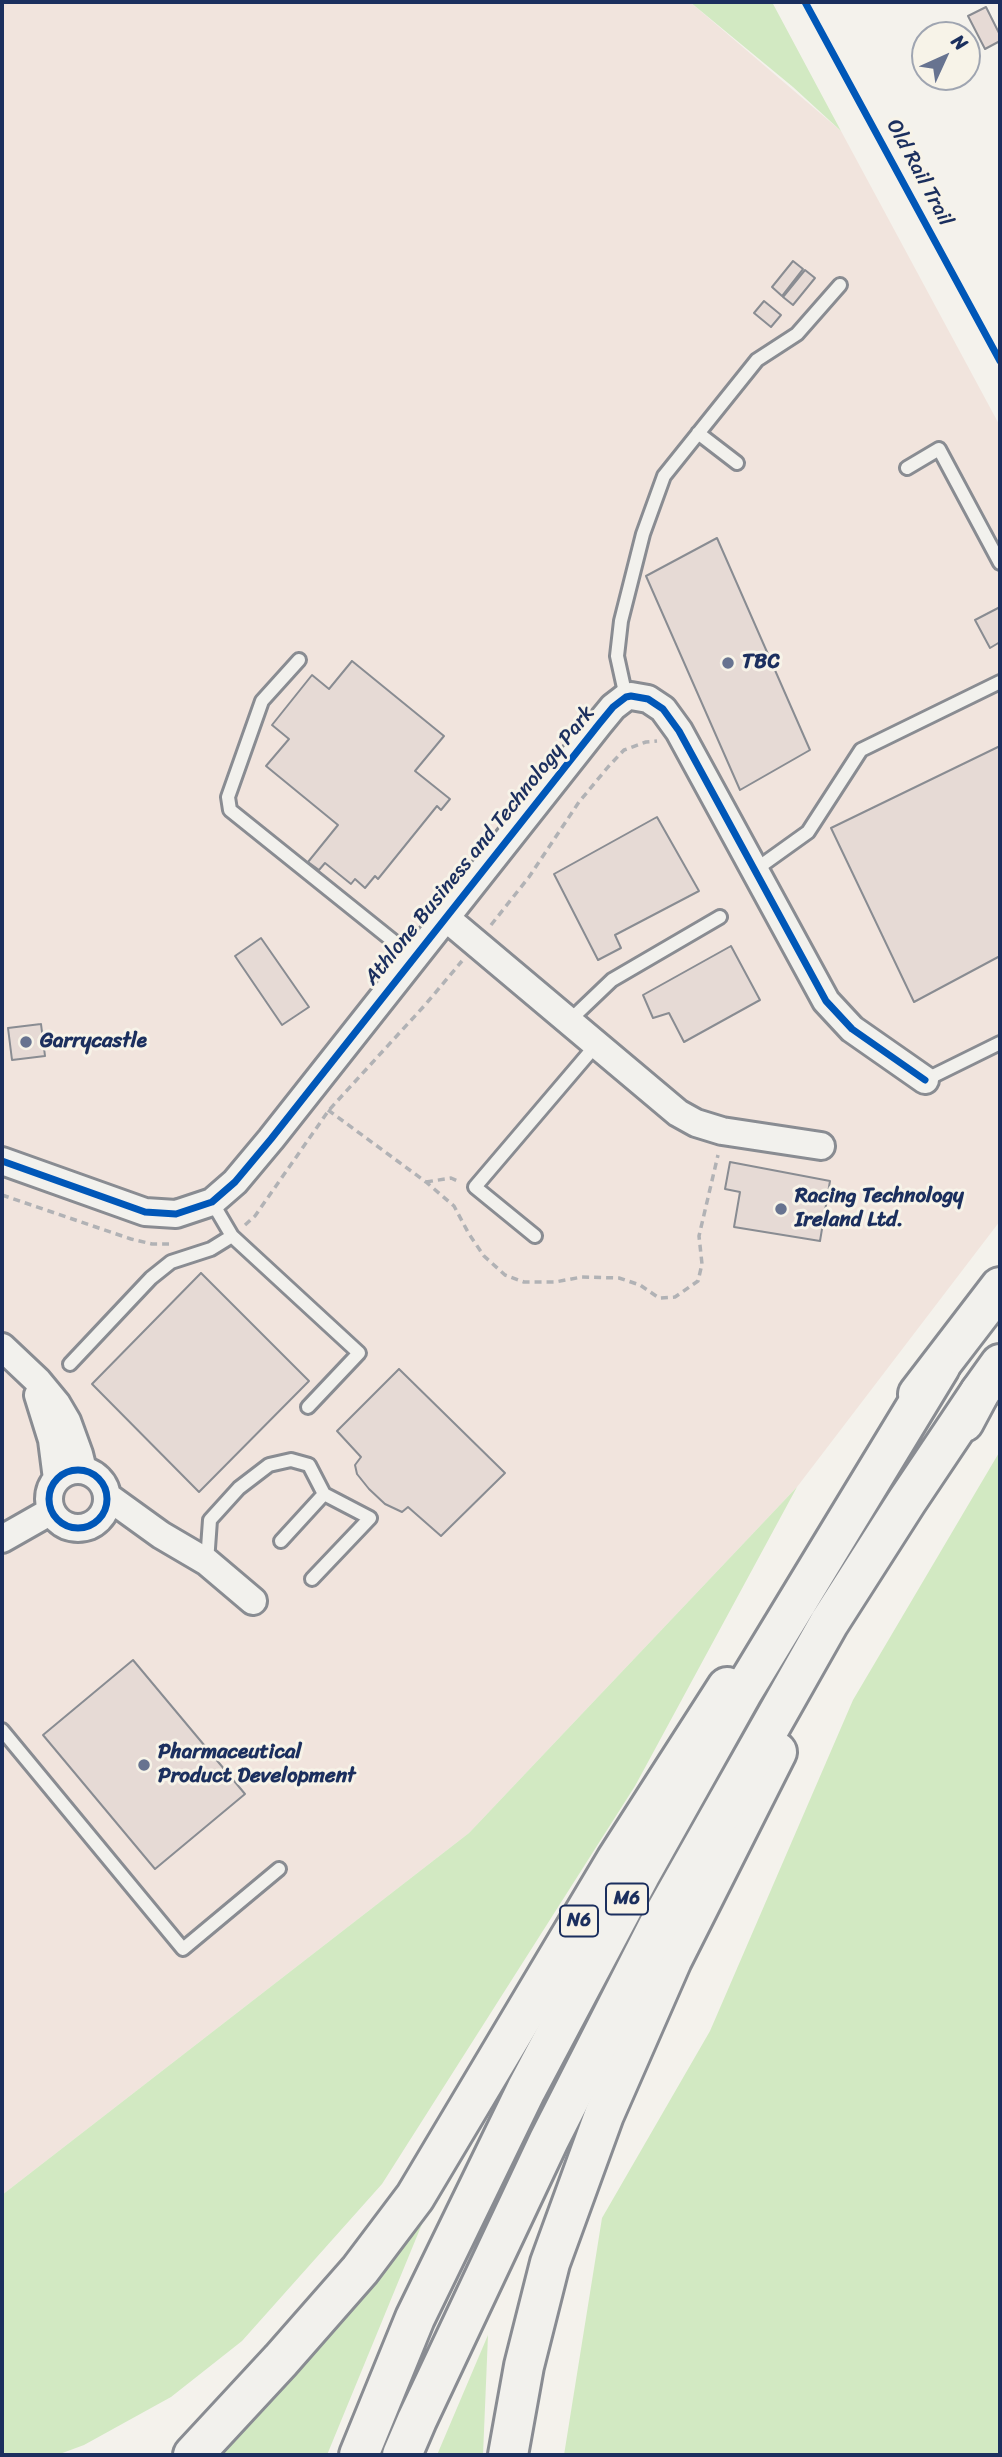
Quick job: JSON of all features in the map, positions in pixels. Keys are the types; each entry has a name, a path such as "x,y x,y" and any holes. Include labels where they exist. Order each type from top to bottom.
{"highway":[{"name":"N6","path":"193,2455 360,2270 415,2197 616,1860 870,1454 1000,1287"},
{"name":"M6","path":"359,2455 427,2294 526,2090 639,1875 742,1693 940,1367"},
{"name":"M6","path":"402,2455 549,2140 662,1918 829,1623 990,1378"},
{"path":"508,2455 524,2366 550,2263 604,2115 672,1960 762,1777 990,1378"}],"street":[{"path":"625,697 639,697 663,709 683,739 826,1001 852,1029 925,1080"},
{"name":"Athlone Business and Technology Park","path":"2,1161 145,1212 176,1214 212,1202 253,1161 599,724 625,697"},
{"name":"Athlone Business and Technology Park","path":"445,917 678,1113 696,1123 722,1131 821,1146"},
{"path":"2,1348 44,1387 62,1412 83,1470"},
{"path":"26,1371 48,1420 57,1479"},
{"path":"96,1522 107,1506 107,1496 99,1479 83,1470 64,1473 57,1479 49,1495 52,1513 58,1521 77,1528 96,1522 161,1535"},
{"path":"107,1496 161,1535 208,1562 253,1601"},
{"path":"2,1539 52,1513"}],"lane":[{"path":"625,697 617,656 621,621 643,534 664,476 757,360 797,334 840,285"},
{"path":"698,433 737,463"},
{"path":"907,468 939,449 1000,563"},
{"path":"299,660 262,701 228,797 230,810 413,957"},
{"path":"755,870 808,832 861,750 1000,682"},
{"path":"568,1021 612,980 720,917"},
{"path":"925,1080 1000,1043"},
{"path":"535,1236 475,1187 596,1045"},
{"path":"212,1202 232,1236 359,1353 308,1407"},
{"path":"70,1364 151,1278 171,1262 211,1249 232,1236"},
{"path":"208,1562 210,1520 239,1488 269,1465 290,1460 309,1465 324,1494 370,1518 312,1579"},
{"path":"281,1541 324,1494"},
{"path":"2,1730 183,1949 279,1869"}],"path":[{"path":"232,1236 255,1216 329,1110 425,1006 476,944 529,877 579,802 624,750 646,742 683,739"},
{"path":"306,1094 426,1182 454,1206 484,1256 505,1275 523,1282 555,1282 582,1277 619,1278 640,1285 659,1298 676,1297 698,1282 702,1264 699,1236 722,1131"},
{"path":"426,1182 450,1178 475,1187"}],"shaded area":[{"path":"2,2 690,2 841,131 1000,426 1000,1221 797,1487 469,1833 2,2195"}],"green space":[{"path":"690,2 772,2 841,131 793,87"},
{"path":"1000,1451 1000,2455 564,2455 602,2218 710,2031 853,1700"},
{"path":"797,1487 635,1786 382,2184 242,2341 171,2397 84,2445 57,2455 2,2455 2,2195 469,1833"},
{"path":"422,2224 327,2455 215,2455 223,2449"},
{"path":"488,2335 483,2455 437,2455"}],"building":[{"path":"986,7 1000,35 1000,41 985,49 981,41 981,21 971,21 968,16"},
{"path":"793,261 803,269 782,296 772,287"},
{"path":"805,270 815,278 793,305 783,297"},
{"path":"764,301 781,315 771,327 754,313"},
{"name":"TBC","path":"717,538 810,750 740,790 646,576"},
{"path":"1000,607 1000,642 990,648 975,620"},
{"path":"352,661 444,736 415,771 450,799 441,810 437,806 378,879 375,876 365,888 355,879 351,884 325,863 319,870 308,862 338,825 266,766 289,739 272,725 312,675 329,689"},
{"path":"1000,746 1000,956 914,1002 831,828"},
{"path":"657,817 699,891 615,935 621,948 598,960 554,874"},
{"path":"261,938 309,1007 282,1025 235,956"},
{"path":"731,946 760,1000 684,1042 669,1013 653,1018 643,995"},
{"name":"Garrycastle","path":"41,1024 45,1056 12,1060 8,1028"},
{"name":"Racing Technology Ireland Ltd.","path":"730,1162 830,1181 820,1241 734,1227 740,1192 725,1189"},
{"path":"201,1273 309,1381 199,1492 92,1384"},
{"path":"399,1369 505,1473 441,1536 408,1507 402,1512 385,1504 369,1489 357,1474 355,1465 361,1457 337,1431"},
{"name":"Pharmaceutical Product Development","path":"133,1660 245,1794 155,1869 43,1735"}],"cycle path":[{"name":"Old Rail Trail","path":"805,2 1000,361"},
{"path":"2,1161 145,1212 176,1214 212,1202 235,1182 271,1139 613,707 631,696 648,699 663,709 679,731 826,1001 852,1029 925,1080"},
{"path":"72,1470 84,1470 99,1478 107,1493 107,1499 107,1505 99,1520 84,1528 72,1528 57,1520 49,1505 49,1493 57,1478 72,1470"}],"place":[{"name":"TBC","path":"728,663"},
{"name":"Garrycastle","path":"26,1042"},
{"name":"Racing Technology Ireland Ltd.","path":"781,1209"},
{"name":"Pharmaceutical Product Development","path":"144,1765"}]}
